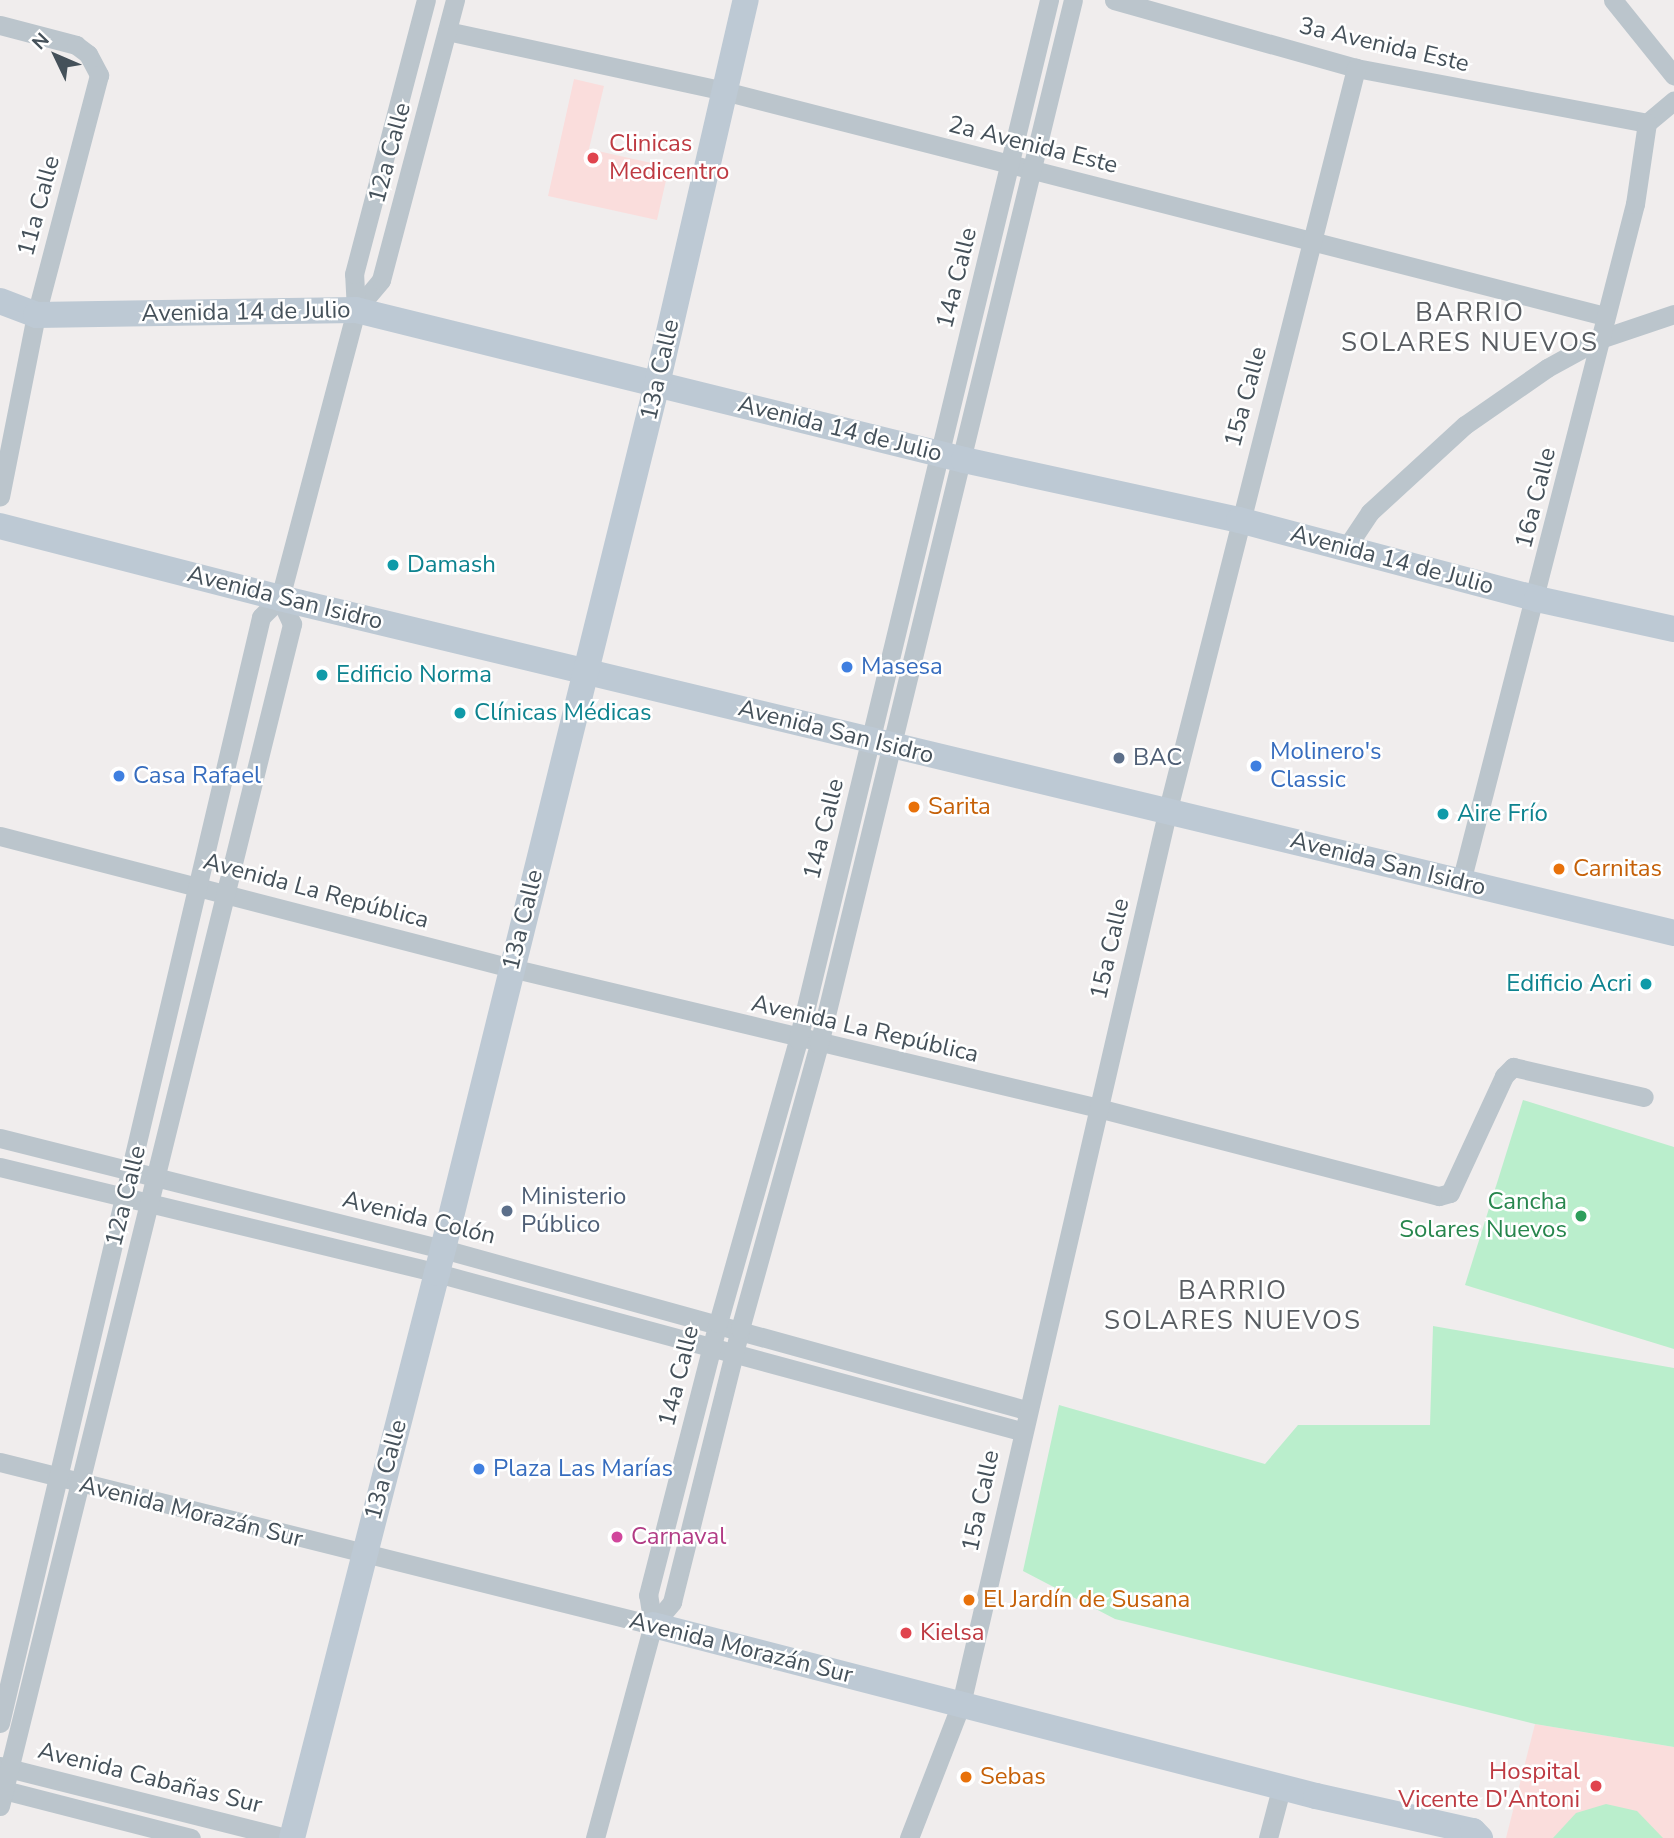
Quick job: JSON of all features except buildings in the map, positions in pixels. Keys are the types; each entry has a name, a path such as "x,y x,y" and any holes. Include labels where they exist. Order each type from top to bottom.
{"street":[{"name":"12a Calle","path":"0,1723 56,1476 261,617 280,598 356,310 354,274 426,0"},
{"name":"12a Calle","path":"356,310 381,280 455,0"},
{"name":"13a Calle","path":"289,1838 440,1261 657,384 746,0"},
{"name":"14a Calle","path":"595,1838 653,1625 672,1602 740,1329 819,1044 882,744 952,457 1009,165 1049,0"},
{"path":"952,457 1073,0"},
{"name":"3a Avenida Este","path":"1114,0 1356,68 1647,122"},
{"path":"1613,0 1674,76"},
{"name":"11a Calle","path":"0,26 76,45 88,54 99,75 36,315 0,496"},
{"name":"2a Avenida Este","path":"447,31 724,91 1009,165 1314,239 1605,316"},
{"name":"15a Calle","path":"909,1838 961,1704 1021,1430 1167,813 1239,520 1314,239 1356,68"},
{"path":"1647,122 1674,100"},
{"name":"16a Calle","path":"1461,882 1537,598 1635,204 1647,122"},
{"name":"Avenida 14 de Julio","path":"0,301 36,315 356,310 952,457 1239,520 1537,598 1674,629"},
{"path":"1346,548 1370,512 1465,425 1547,368 1600,339 1674,314"},
{"name":"Avenida San Isidro","path":"0,526 280,598 1674,933"},
{"name":"12a Calle","path":"1,1795 5,1767 80,1484 223,892 292,624 280,598"},
{"name":"14a Calle","path":"653,1625 648,1595 718,1323 882,744"},
{"name":"Avenida La República","path":"0,836 798,1040 1098,1108 1446,1197 1504,1076 1513,1067 1644,1097"},
{"name":"Avenida Colón","path":"0,1138 156,1177 440,1261 712,1348 1021,1430"},
{"name":"Avenida Colón","path":"0,1167 150,1203 440,1261 718,1323 1026,1410"},
{"name":"Avenida Morazán Sur","path":"0,1462 364,1556 653,1625 1473,1831 1480,1838"},
{"name":"Avenida Cabañas Sur","path":"5,1767 289,1838"},
{"path":"1268,1838 1282,1785"},
{"name":"Avenida Cabañas Sur","path":"1,1795 191,1838"}],"shaded area":[{"name":"Clinicas Medicentro","path":"574,79 604,86 589,149 669,167 657,220 548,196"},
{"name":"Hospital Vicente D'Antoni","path":"1535,1724 1674,1747 1674,1838 1506,1838"}],"green space":[{"name":"Cancha Solares Nuevos","path":"1523,1100 1674,1147 1674,1349 1465,1285"},
{"path":"1433,1326 1674,1368 1674,1747 1535,1724 1115,1619 1023,1571 1059,1405 1265,1464 1298,1425 1430,1425"},
{"path":"1606,1804 1637,1811 1663,1838 1553,1838 1576,1813"}],"place":[{"name":"Clinicas Medicentro","path":"593,158"},
{"name":"Damash","path":"393,565"},
{"name":"Masesa","path":"847,667"},
{"name":"Edificio Norma","path":"322,675"},
{"name":"Clínicas Médicas","path":"460,713"},
{"name":"BAC","path":"1119,758"},
{"name":"Molinero's Classic","path":"1256,766"},
{"name":"Casa Rafael","path":"119,776"},
{"name":"Sarita","path":"914,807"},
{"name":"Aire Frío","path":"1443,814"},
{"name":"Carnitas","path":"1559,869"},
{"name":"Edificio Acri","path":"1646,984"},
{"name":"Ministerio Público","path":"507,1211"},
{"name":"Cancha Solares Nuevos","path":"1581,1216"},
{"name":"Plaza Las Marías","path":"479,1469"},
{"name":"Carnaval","path":"617,1537"},
{"name":"El Jardín de Susana","path":"969,1600"},
{"name":"Kielsa","path":"906,1633"},
{"name":"Sebas","path":"966,1777"},
{"name":"Hospital Vicente D'Antoni","path":"1596,1786"}],"district":[{"name":"BARRIO SOLARES NUEVOS","path":"1470,328"},
{"name":"BARRIO SOLARES NUEVOS","path":"1233,1306"}]}
